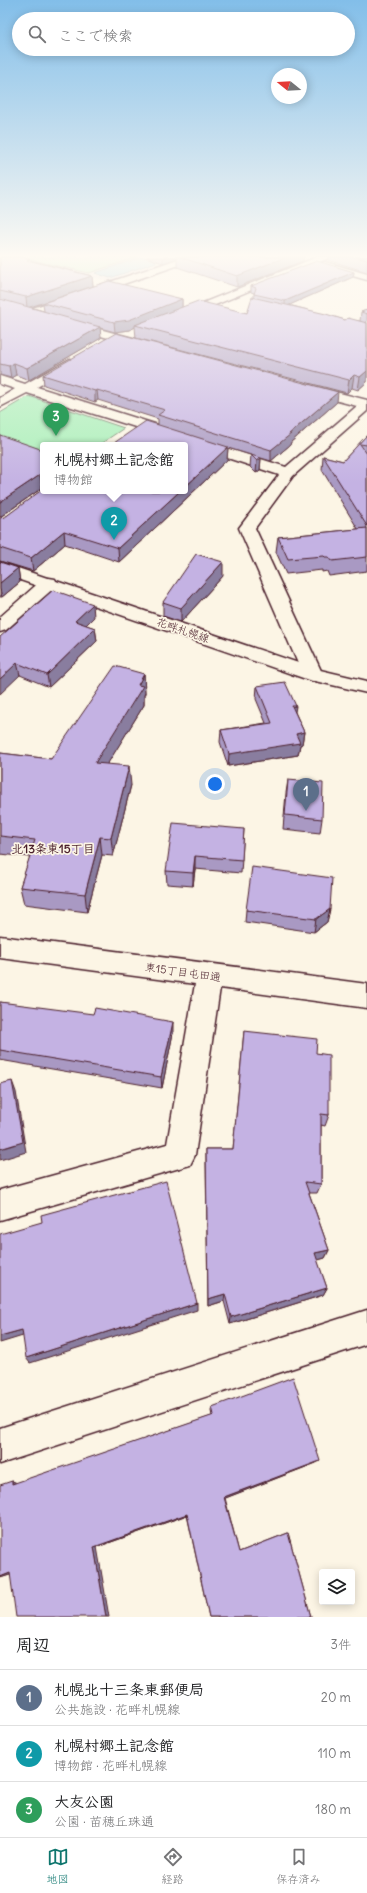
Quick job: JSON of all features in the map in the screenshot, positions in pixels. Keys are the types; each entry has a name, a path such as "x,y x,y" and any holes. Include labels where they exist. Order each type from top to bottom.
{"street":[{"path":"99,332 151,345"},
{"path":"104,344 115,337 134,332"},
{"path":"0,403 78,359"},
{"path":"0,380 139,429 186,439 288,473"},
{"path":"297,386 366,405"},
{"path":"313,675 247,528 288,473 366,405"},
{"name":"花畔札幌線","path":"0,567 49,582 313,675 346,681 367,687"},
{"path":"0,626 49,582"},
{"name":"東15丁目屯田通","path":"0,947 367,996"},
{"path":"0,1205 180,1155 209,975"},
{"path":"0,1446 367,1327"}],"green space":[{"path":"29,396 124,428 103,442 40,442 40,459 0,445 0,413"}],"building":[{"path":"0,332 90,332 27,368 14,363 9,366 0,364"},
{"path":"164,332 367,332 367,371 360,377 354,375 349,380"},
{"path":"116,333 338,392 271,450 158,415 165,410 43,375"},
{"path":"146,421 228,447 188,484 188,442 115,442"},
{"path":"0,435 40,449 40,475 0,502"},
{"path":"367,435 367,445 360,444 367,454 367,526 323,456 343,461"},
{"path":"251,455 261,458 257,461"},
{"path":"40,491 40,494 177,494 118,548 64,531 31,558 0,548 0,518 5,517"},
{"path":"367,528 367,557 332,561 329,557 324,556 288,559 278,537"},
{"path":"196,554 223,562 181,608 163,602"},
{"path":"0,562 18,568 0,583"},
{"path":"53,590 93,604 75,621 95,628 47,675 17,663 0,679 0,637"},
{"path":"115,666 144,674 138,685 143,686 95,763 129,766 111,838 100,837 85,894 20,887 35,840 0,836 0,753 51,759"},
{"path":"285,682 296,706 292,706 304,732 296,734 300,743 229,754 221,730 272,723 257,686"},
{"path":"288,780 323,783 322,819 285,815"},
{"path":"173,823 244,829 242,860 195,856 193,873 166,871"},
{"path":"252,867 332,878 330,909 316,919 246,910"},
{"path":"0,1002 93,1014 95,1008 173,1022 161,1077 0,1050"},
{"path":"244,1031 317,1039 316,1053 329,1055 329,1115 321,1114 321,1184 305,1182 329,1250 315,1253 327,1288 231,1317 225,1294 208,1299 206,1149 233,1149"},
{"path":"12,1081 23,1142 0,1149 0,1084"},
{"path":"166,1181 197,1303 26,1358 22,1330 0,1336 0,1234 42,1222 41,1215"},
{"path":"293,1377 320,1461 224,1497 239,1552 288,1533 311,1617 209,1617 187,1514 94,1547 106,1617 16,1617 10,1573 0,1577 0,1485 12,1481 12,1484 214,1415 212,1407"}],"place":[{"name":"大友公園","path":"56,436"},
{"name":"札幌村郷土記念館","path":"114,540"},
{"name":"札幌北十三条東郵便局","path":"306,811"}],"district":[{"name":"北13条東15丁目","path":"53,849"}]}
